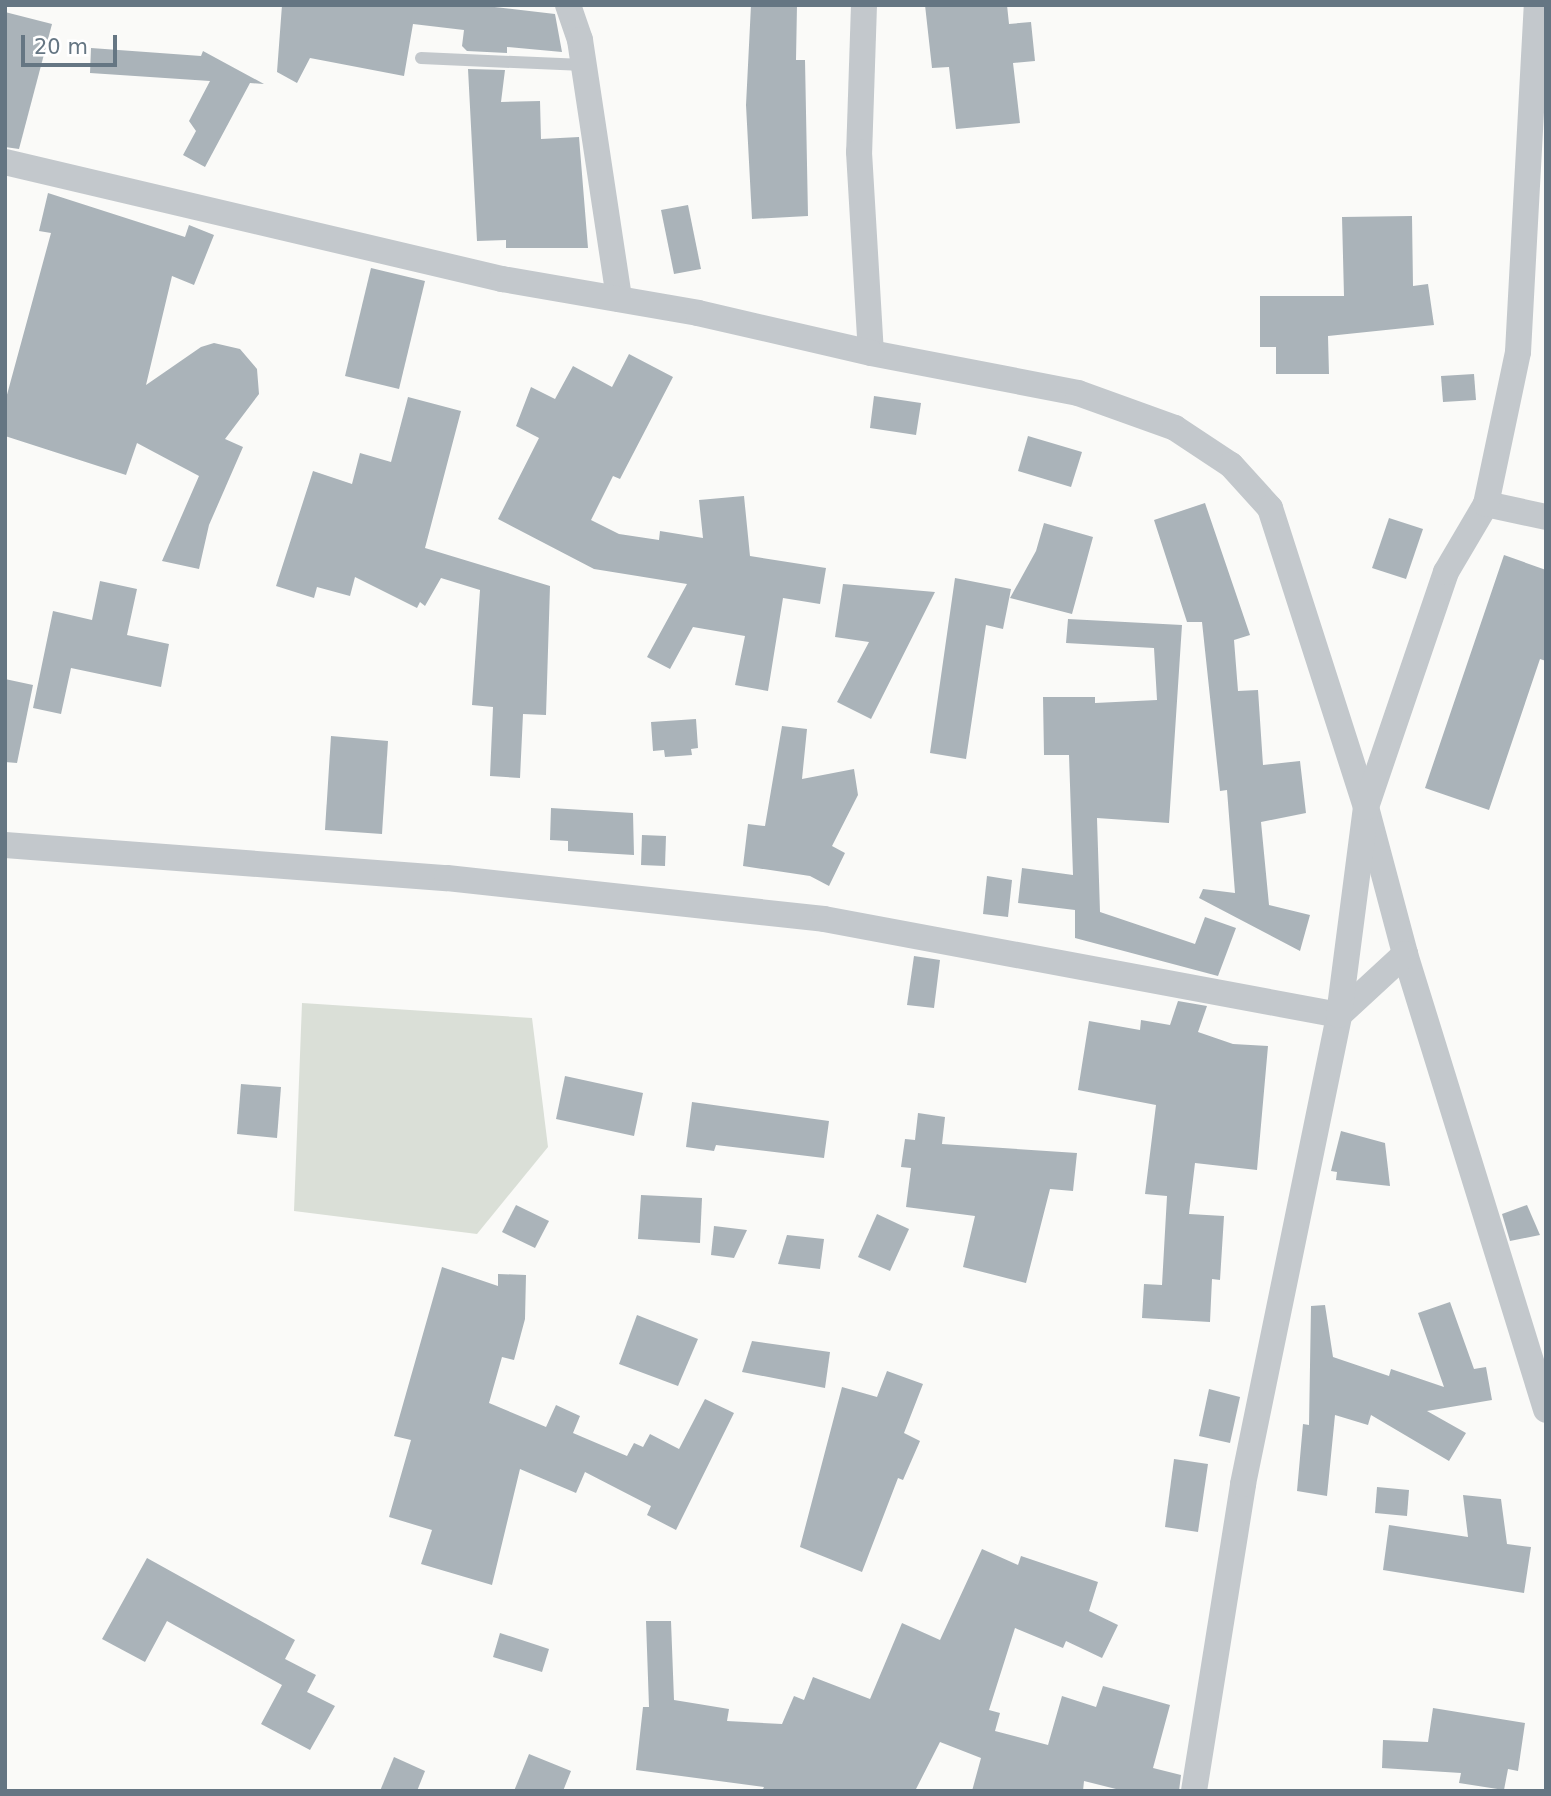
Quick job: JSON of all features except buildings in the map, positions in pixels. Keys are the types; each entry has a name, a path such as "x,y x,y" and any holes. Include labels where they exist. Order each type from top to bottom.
{"street":[{"path":"568,5 584,65 619,299"},
{"path":"864,5 859,152 871,353"},
{"path":"1194,1791 1243,1484 1339,1015 1366,807 1446,572 1486,504 1518,352 1537,5"},
{"path":"5,162 502,279 619,299 871,353 1078,393 1175,428 1231,465 1270,509 1366,807 1405,954 1546,1410"},
{"path":"1486,504 1546,517"},
{"path":"5,845 447,878 824,919 1339,1015"},
{"path":"1339,1015 1405,954"}],"lane":[{"path":"421,58 584,65"}],"shaded area":[{"path":"302,1003 532,1018 548,1147 477,1234 294,1211"}]}
